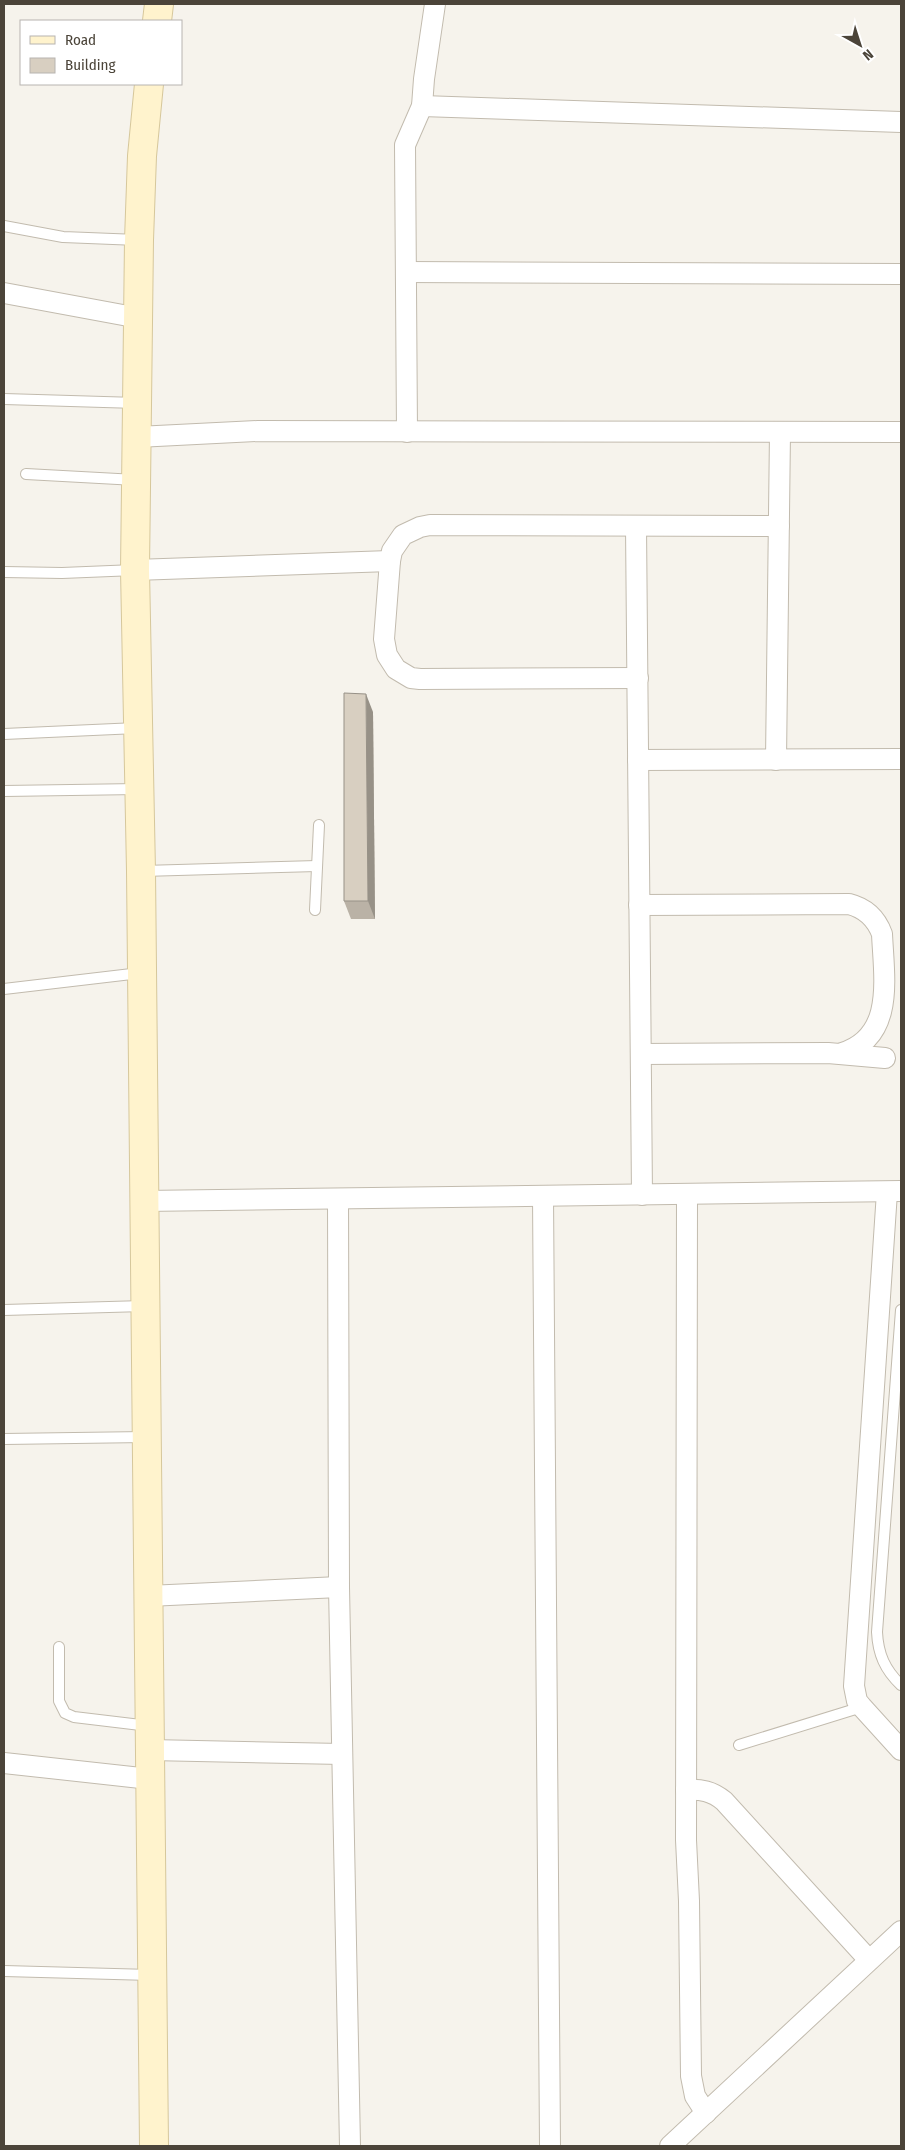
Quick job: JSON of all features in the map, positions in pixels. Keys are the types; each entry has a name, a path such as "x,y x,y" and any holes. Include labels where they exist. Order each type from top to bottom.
{"main road":[{"path":"156,20 159,4"},
{"path":"149,85 142,156 139,240 135,570 141,871 154,2146"}],"street":[{"path":"407,432 405,145 422,106 435,4"},
{"path":"422,106 901,122"},
{"path":"406,272 901,274"},
{"path":"4,293 138,318"},
{"path":"137,436 258,431 901,432"},
{"path":"776,760 780,432"},
{"path":"636,526 642,1195"},
{"path":"638,678 420,679 403,674 391,662 384,639 390,561 397,543 403,536 420,527 780,526"},
{"path":"135,570 390,561"},
{"path":"638,760 901,759"},
{"path":"639,905 849,904 870,914 882,934 883,991 878,1026 859,1046 842,1053"},
{"path":"641,1054 842,1053 885,1058"},
{"path":"143,1201 894,1191 854,1679 855,1694 862,1707 901,1750"},
{"path":"687,1194 686,1790 691,2076 695,2096 706,2113"},
{"path":"542,1196 550,2146"},
{"path":"338,1199 339,1587 350,2146"},
{"path":"148,1596 339,1587"},
{"path":"150,1738 342,1754"},
{"path":"4,1763 150,1778"},
{"path":"686,1790 705,1790 718,1796 869,1960"},
{"path":"670,2146 901,1931"}],"lane":[{"path":"4,226 64,237 139,240"},
{"path":"4,399 138,403"},
{"path":"26,474 137,480"},
{"path":"4,572 62,573 135,570"},
{"path":"4,734 138,728"},
{"path":"4,791 139,789"},
{"path":"315,910 319,825"},
{"path":"141,871 317,866"},
{"path":"4,989 141,973"},
{"path":"4,1310 144,1306"},
{"path":"901,1310 877,1632 883,1662 887,1671 901,1686"},
{"path":"4,1439 146,1437"},
{"path":"59,1647 59,1701 65,1713 150,1738"},
{"path":"739,1745 862,1707"},
{"path":"4,1971 151,1975"}],"building":[{"path":"344,693 366,694 368,901 344,901"}]}
